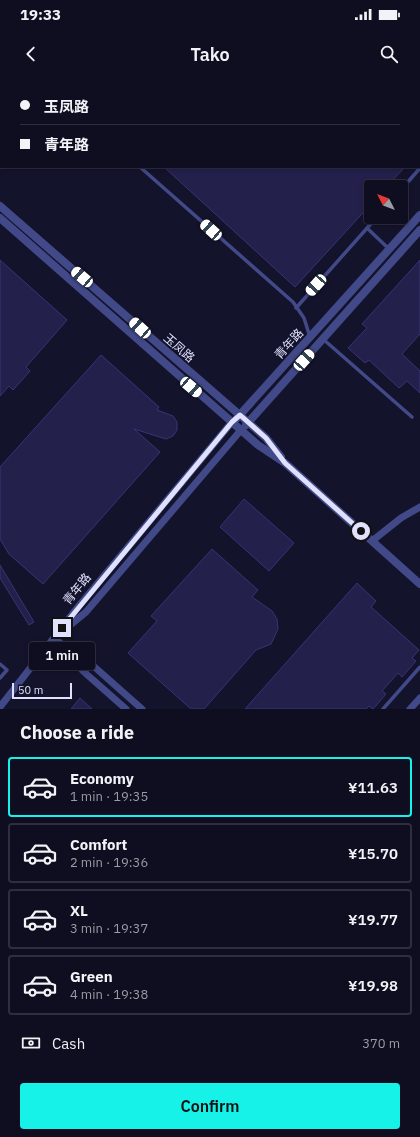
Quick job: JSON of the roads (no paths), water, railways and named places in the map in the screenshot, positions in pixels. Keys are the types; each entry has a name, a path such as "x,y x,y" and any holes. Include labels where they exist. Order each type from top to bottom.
{"street":[{"name":"玉凤路","path":"0,206 266,438 285,463"},
{"name":"青年路","path":"54,639 232,422 311,338 420,215"},
{"name":"玉凤路","path":"1,220 258,445 285,463 420,584"},
{"name":"青年路","path":"54,639 86,612 241,430 420,230"},
{"path":"372,541 401,518 420,507"},
{"path":"0,707 54,639"},
{"path":"54,639 83,671 126,709"},
{"path":"54,639 90,663 142,709"},
{"path":"410,709 420,698"}],"lane":[{"path":"141,168 293,302 304,318 311,338"},
{"path":"408,182 420,168"},
{"path":"296,308 371,224"},
{"path":"367,228 390,249"},
{"path":"323,339 412,417"},
{"path":"0,664 7,670 0,678"},
{"path":"383,709 420,667"}]}
